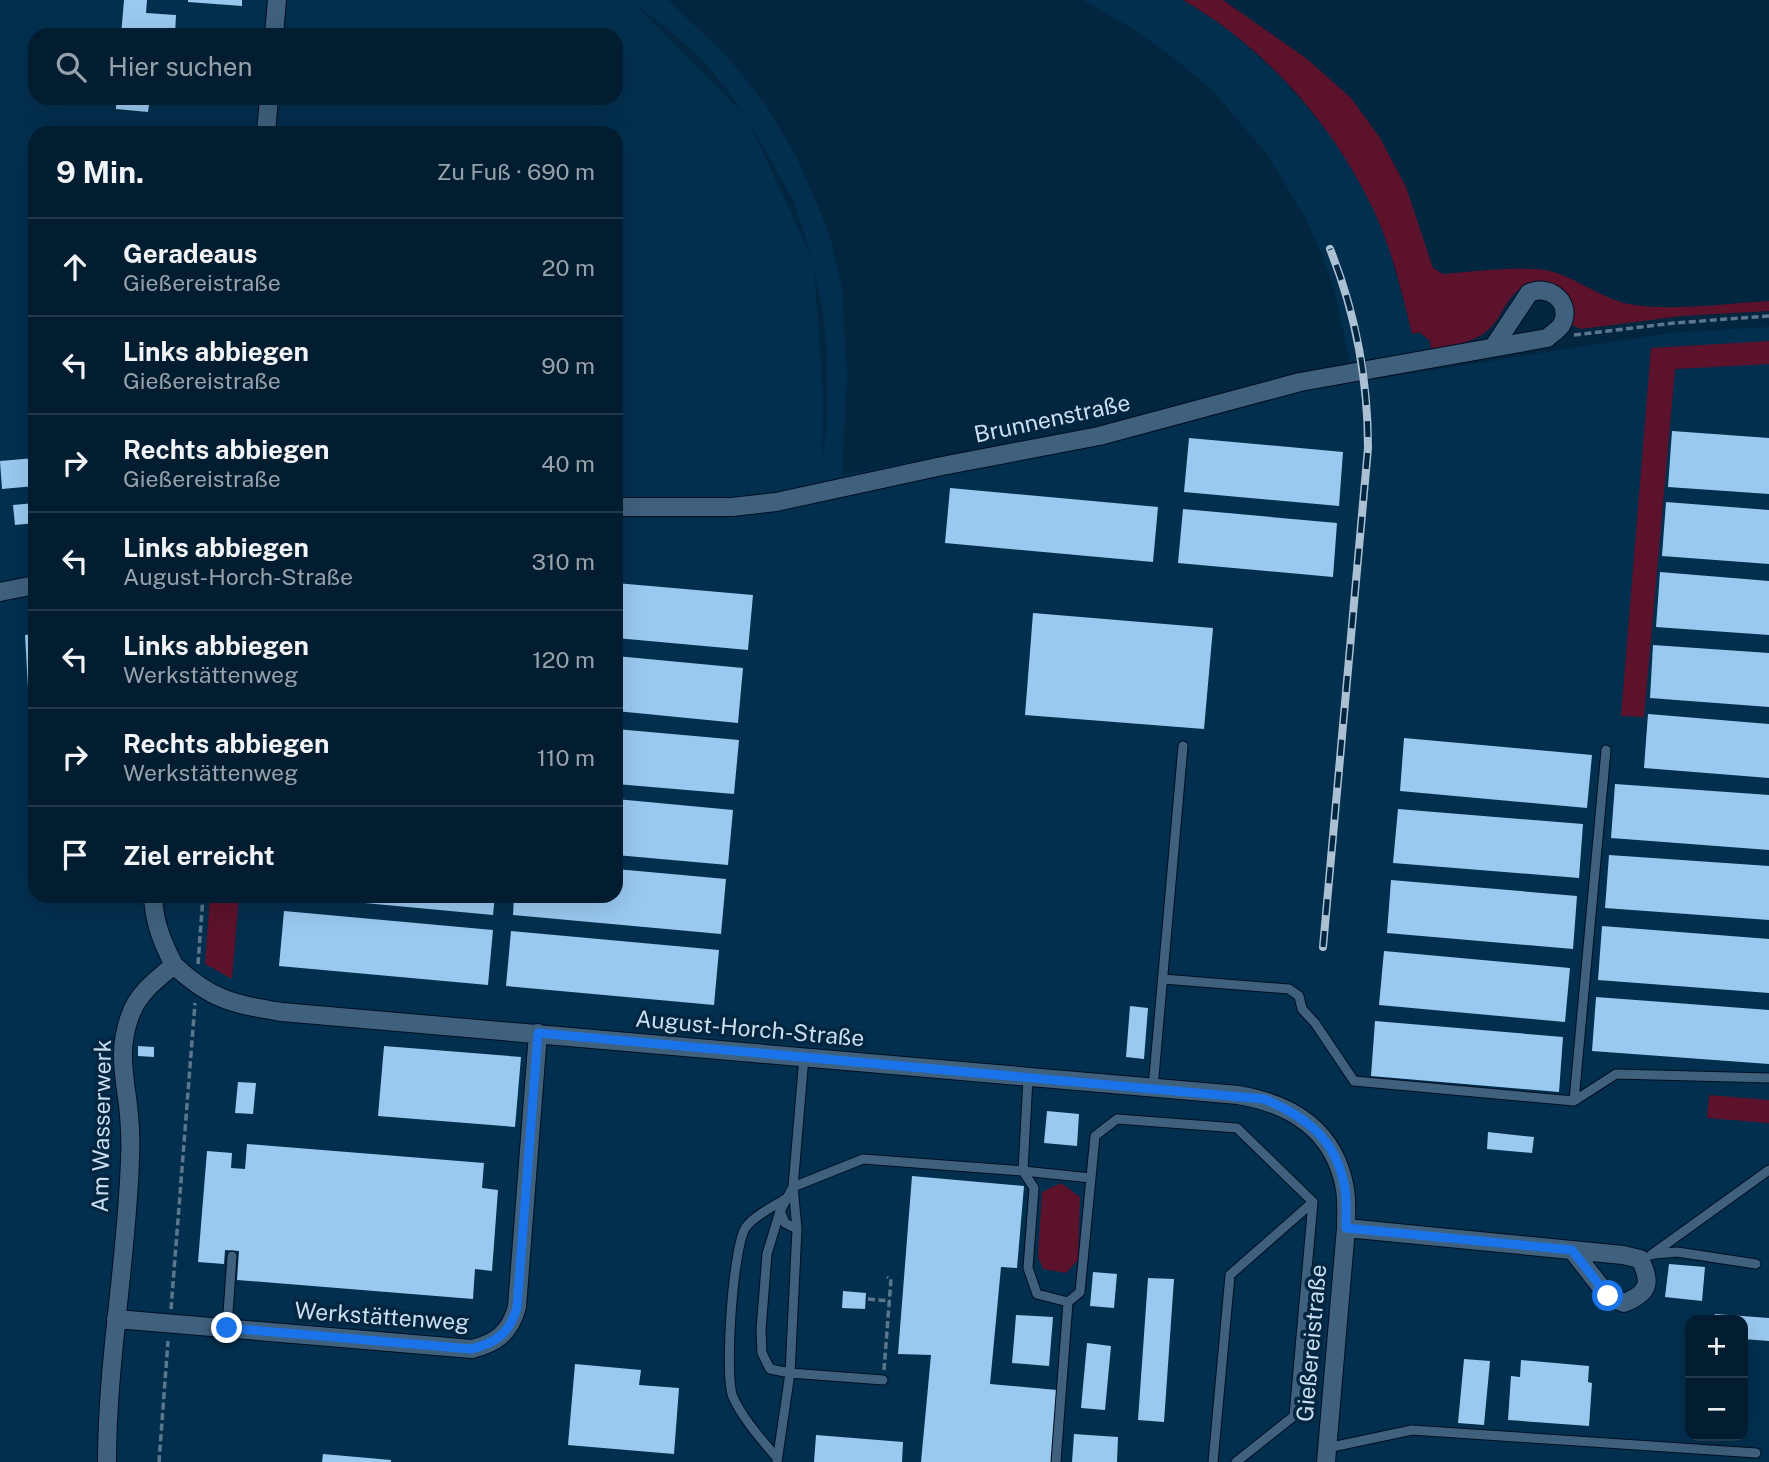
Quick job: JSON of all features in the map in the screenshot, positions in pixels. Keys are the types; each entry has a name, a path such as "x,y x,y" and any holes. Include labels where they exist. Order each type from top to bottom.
{"street":[{"path":"275,28 277,0"},
{"path":"267,126 268,105"},
{"path":"1494,346 1529,293 1535,290 1557,296 1564,311 1562,325 1547,338"},
{"name":"Brunnenstraße","path":"623,507 732,507 790,500 942,466 1099,436 1300,382 1547,338"},
{"path":"0,592 28,586"},
{"path":"154,903 160,940 174,965"},
{"name":"August-Horch-Straße","path":"174,965 196,986 240,1006 282,1012 1264,1099 1307,1121 1322,1136"},
{"name":"Am Wasserwerk","path":"107,1462 130,1161 122,1051 129,1017 137,1000 147,987 174,965"},
{"name":"Werkstättenweg","path":"116,1319 471,1349 491,1344 513,1321 517,1307 538,1033"},
{"name":"Gießereistraße","path":"1322,1136 1337,1162 1345,1190 1346,1228 1326,1455"},
{"path":"1346,1228 1645,1257 1647,1275 1644,1291 1639,1297 1624,1303 1608,1296 1572,1250"}],"lane":[{"path":"1153,1088 1183,746"},
{"path":"1574,1101 1606,750"},
{"path":"1163,979 1289,989 1299,996 1302,1009 1315,1023 1354,1082 1574,1101 1616,1074 1769,1077"},
{"path":"777,1460 790,1373 797,1229 793,1187 804,1057"},
{"path":"1028,1078 1023,1171 1034,1188 1028,1268 1037,1294 1068,1302"},
{"path":"1056,1462 1068,1302 1080,1292 1095,1136 1117,1119 1237,1128 1313,1202"},
{"path":"883,1380 770,1369 762,1353 761,1330 767,1254 780,1211 793,1187 863,1159 1091,1178"},
{"path":"1645,1257 1769,1170"},
{"path":"777,1460 732,1395 728,1374 737,1253 745,1228 787,1198"},
{"path":"1213,1462 1230,1275 1313,1202"},
{"path":"1236,1462 1294,1416 1313,1202"},
{"path":"780,1211 785,1223 797,1229"},
{"path":"1645,1257 1677,1252 1756,1264"},
{"path":"227,1328 232,1256"},
{"path":"1326,1455 1412,1430 1755,1453"}],"path":[{"path":"1547,338 1674,323 1769,316"},
{"path":"159,1462 202,903"},
{"path":"883,1380 891,1279 887,1277"},
{"path":"868,1299 890,1301"}],"shaded area":[{"path":"0,0 667,0 724,53 765,104 795,154 821,213 832,245 842,290 847,375 842,475 1115,423 1356,382 1670,333 1769,327 1769,1462 0,1462","holes":["635,4 667,28 702,60 745,115","746,116 794,202 811,255 810,254","814,270 823,313 827,357 826,431 822,466 823,393"]},
{"path":"1083,0 1183,0 1228,29 1283,79 1333,139 1356,176 1375,212 1389,250 1412,333 1419,332 1430,341 1431,351 1350,362 1334,289 1318,245 1305,217 1268,155 1213,91 1174,58 1130,27"},
{"path":"1183,0 1223,0 1307,59 1351,98 1380,138 1406,187 1433,268 1443,274 1497,269 1539,269 1560,274 1629,304 1680,307 1769,301 1769,311 1682,316 1581,329 1571,325 1572,313 1566,294 1550,283 1536,282 1517,291 1491,328 1483,334 1431,351 1430,341 1419,332 1412,334 1386,241 1374,211 1339,148 1294,91 1269,65 1213,19"},
{"path":"1769,341 1769,364 1675,369 1644,717 1621,716 1651,348"},
{"path":"209,903 238,903 232,979 205,964"},
{"path":"1709,1095 1769,1100 1769,1123 1707,1118"},
{"path":"1061,1183 1080,1197 1078,1260 1066,1273 1043,1269 1038,1257 1042,1192"}],"building":[{"path":"124,0 147,0 146,13 176,15 175,28 122,28"},
{"path":"242,0 242,6 188,2"},
{"path":"116,105 149,105 148,112 116,109"},
{"path":"1672,431 1769,438 1769,494 1668,487"},
{"path":"1189,438 1343,452 1339,506 1184,492"},
{"path":"28,459 28,487 2,489 0,461"},
{"path":"950,488 1158,507 1153,562 945,543"},
{"path":"1666,502 1769,510 1769,564 1662,556"},
{"path":"28,504 28,524 15,525 13,505"},
{"path":"1183,509 1337,523 1333,577 1178,563"},
{"path":"1660,572 1769,581 1769,635 1656,627"},
{"path":"623,584 753,595 748,650 623,639"},
{"path":"1033,613 1213,628 1204,729 1025,715"},
{"path":"25,635 28,635 28,688"},
{"path":"1653,645 1769,653 1769,707 1650,698"},
{"path":"623,657 743,668 738,723 623,712"},
{"path":"1648,714 1769,724 1769,778 1644,768"},
{"path":"623,730 739,740 734,794 623,785"},
{"path":"1404,738 1592,755 1587,808 1400,791"},
{"path":"1615,784 1769,795 1769,850 1611,838"},
{"path":"623,800 733,810 728,865 623,856"},
{"path":"1398,809 1583,824 1579,878 1393,863"},
{"path":"1609,855 1769,866 1769,920 1605,908"},
{"path":"623,870 726,879 721,934 513,915 514,903 623,903"},
{"path":"1391,880 1577,896 1573,949 1387,933"},
{"path":"365,903 494,903 493,915"},
{"path":"284,911 493,930 488,985 279,966"},
{"path":"1602,926 1769,939 1769,993 1598,980"},
{"path":"511,931 719,950 714,1005 506,986"},
{"path":"1384,951 1570,968 1565,1022 1379,1005"},
{"path":"1596,997 1769,1010 1769,1064 1592,1051"},
{"path":"1130,1006 1148,1008 1144,1059 1126,1057"},
{"path":"1375,1021 1563,1037 1559,1092 1371,1076"},
{"path":"138,1046 154,1047 154,1057 138,1056"},
{"path":"384,1046 521,1057 515,1127 378,1116"},
{"path":"238,1082 256,1083 253,1114 235,1113"},
{"path":"1047,1111 1079,1114 1077,1146 1044,1143"},
{"path":"1488,1132 1534,1137 1532,1153 1487,1149"},
{"path":"247,1144 484,1163 482,1188 498,1190 492,1271 475,1269 473,1299 237,1280 239,1251 225,1250 224,1264 198,1262 207,1151 232,1153 231,1168 245,1169"},
{"path":"912,1176 1024,1186 1017,1268 1001,1267 990,1384 1057,1390 1051,1462 921,1462 931,1355 898,1354"},
{"path":"1669,1264 1705,1267 1702,1301 1665,1297"},
{"path":"1093,1272 1117,1274 1114,1308 1090,1306"},
{"path":"1148,1278 1174,1279 1164,1422 1138,1420"},
{"path":"843,1291 866,1293 865,1309 842,1308"},
{"path":"1016,1315 1053,1317 1049,1366 1012,1363"},
{"path":"1748,1316 1769,1318 1769,1341 1748,1339"},
{"path":"1087,1343 1111,1346 1105,1410 1081,1408"},
{"path":"1464,1359 1490,1361 1484,1425 1458,1423"},
{"path":"1521,1360 1589,1366 1588,1382 1592,1383 1589,1426 1508,1420 1511,1376 1520,1377"},
{"path":"575,1364 641,1370 639,1385 679,1388 674,1454 568,1445"},
{"path":"1074,1434 1118,1437 1117,1462 1072,1462"},
{"path":"816,1435 903,1442 902,1462 814,1462"},
{"path":"323,1454 391,1460 391,1462 322,1462"}],"railway":[{"path":"1323,947 1368,448 1366,397 1359,347 1347,298 1330,249"}],"route":[{"path":"227,1328 471,1349 491,1344 504,1333 513,1321 517,1307 538,1033 1264,1099 1307,1121 1322,1136 1337,1162 1345,1190 1346,1228 1572,1250 1608,1296"}]}
